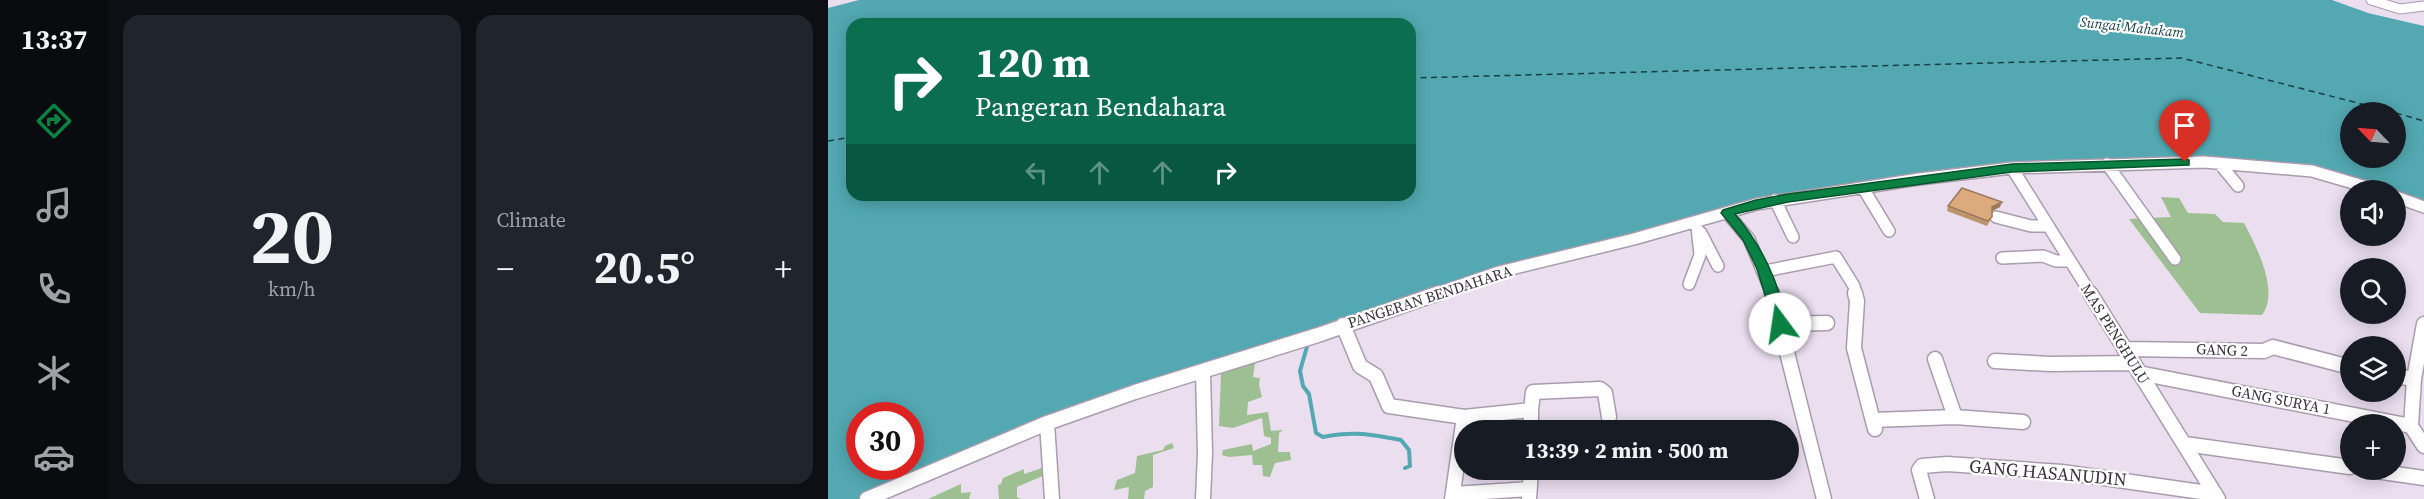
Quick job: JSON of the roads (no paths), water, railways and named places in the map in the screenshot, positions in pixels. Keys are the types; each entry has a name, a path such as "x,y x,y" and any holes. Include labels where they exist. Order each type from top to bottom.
{"street":[{"path":"2371,0 2396,9 2423,7"},
{"path":"2108,164 2175,259"},
{"name":"PANGERAN BENDAHARA","path":"867,499 1047,423 1318,335 1499,272 1696,224 1727,213 1776,201 2012,168 2108,164 2220,164 2312,171 2343,180"},
{"path":"2220,164 2238,186"},
{"name":"MAS PENGHULU","path":"2012,168 2064,261 2124,349 2217,496"},
{"path":"1863,188 1889,231"},
{"path":"1776,201 1793,237"},
{"path":"2406,201 2424,207"},
{"path":"1727,213 1749,239 1765,271 1824,499"},
{"path":"1996,217 2043,226"},
{"path":"1696,224 1718,266"},
{"path":"1689,284 1700,255 1696,224"},
{"path":"2002,258 2043,256 2064,261"},
{"path":"1765,271 1836,257 1854,286 1857,301 1854,348 1874,425 1955,417 2023,422"},
{"path":"1780,324 1827,323"},
{"path":"2424,324 2414,379 2411,426 2424,446"},
{"path":"1343,326 1360,366 1376,376 1389,406 1464,417 1531,410"},
{"name":"GANG 2","path":"2124,349 2264,351 2273,347 2340,364"},
{"path":"1935,359 1955,417"},
{"name":"GANG SURYA 1","path":"1995,361 2136,368 2411,426"},
{"path":"1203,372 1205,453 1203,499"},
{"path":"2406,378 2414,379"},
{"path":"1531,420 1533,392 1600,389 1605,393 1609,417"},
{"path":"1464,417 1453,496 1529,494"},
{"path":"1047,423 1052,499"},
{"path":"2185,444 2340,466"},
{"name":"GANG HASANUDIN","path":"1928,499 1919,470 1922,465 1947,464 2062,472 2217,496"},
{"path":"2406,475 2424,478"}],"water":[{"name":"Sungai Mahakam","path":"859,0 2332,0 2368,13 2424,26 2424,205 2406,199 2406,180 2349,180 2318,170 2111,162 1837,191 1498,270 1197,373 924,476 924,402 846,402 846,480 914,480 864,499 828,499 828,8"}],"waterway":[{"path":"1308,343 1300,371 1303,386 1309,394 1316,433 1323,437 1362,434 1401,440 1409,450 1410,466 1405,468"}]}
